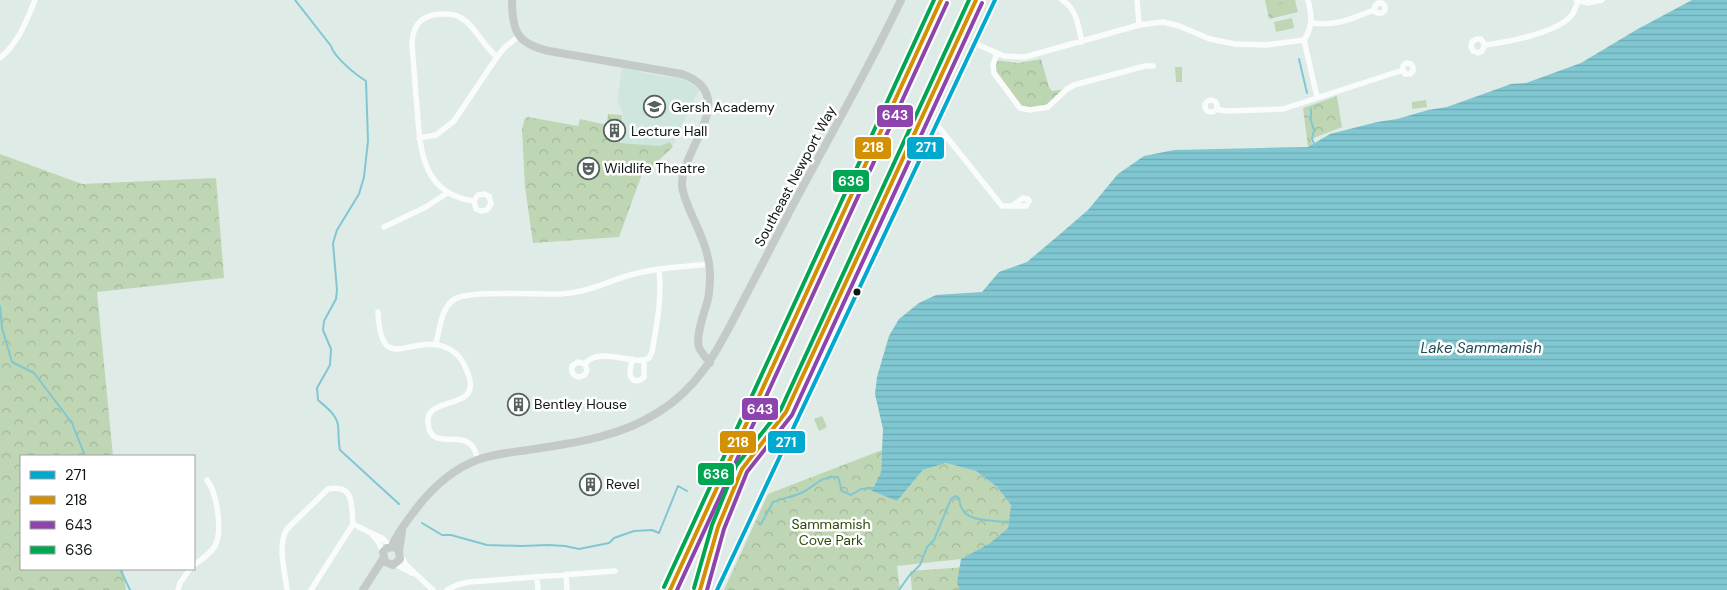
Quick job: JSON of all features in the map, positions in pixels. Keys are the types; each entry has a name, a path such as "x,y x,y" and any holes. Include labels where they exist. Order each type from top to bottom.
{"highway":[{"path":"670,590 941,0"},
{"path":"700,590 718,526 742,469 786,412 976,0"}],"street":[{"path":"1,58 18,39 35,0"},
{"path":"512,0 513,25 519,36 537,49 689,77 701,85 707,96 708,104 704,124 685,166 682,186 684,197 702,237 710,264 708,296 698,342 701,352 710,363"},
{"name":"Southeast Newport Way","path":"370,581 383,556 426,496 442,480 464,466 508,452 597,439 655,415 695,382 710,363 851,99 901,0"},
{"path":"717,590 769,477 904,197 995,0"},
{"path":"1062,0 1071,6 1074,11 1082,42"},
{"path":"1137,0 1139,25"},
{"path":"1308,0 1312,23 1304,40 1316,97"},
{"path":"1485,45 1516,40 1560,24 1572,15 1577,1 1602,0"},
{"path":"1312,23 1334,24 1374,10"},
{"path":"474,201 460,199 447,193 438,185 428,170 422,154 419,138 412,46 415,28 428,16 442,14 459,15 497,57"},
{"path":"976,44 1011,57 1029,57 1139,25 1163,22 1180,26 1210,39 1250,45 1282,44 1304,40"},
{"path":"419,138 436,135 454,121 497,57 505,47 519,36"},
{"path":"997,53 993,68 994,73 1020,108 1026,110 1051,106 1067,89 1074,85 1145,66 1154,66"},
{"path":"1216,108 1226,111 1273,110 1293,106 1402,70"},
{"path":"937,125 1002,206 1013,205"},
{"path":"384,227 426,207 447,193"},
{"path":"436,343 445,310 448,305 459,297 475,294 562,294 578,292 602,286 632,274 710,264"},
{"path":"585,364 587,360 602,357 616,356 644,361 649,358 652,352 660,307 660,270"},
{"path":"378,312 381,338 387,346 393,349 404,349 420,344 436,343 451,350 460,358 469,375 468,392 461,400 432,410 428,418 429,427 430,432 438,439 460,439 470,443 478,460"},
{"path":"632,359 630,375 632,379 637,381 644,377 644,361"},
{"path":"195,564 215,546 218,535 216,501 212,486 207,480"},
{"path":"287,590 282,545 283,536 287,528 328,489 344,490 349,495 353,524 311,590"},
{"path":"353,524 382,538 400,553 418,577 433,590"},
{"path":"363,590 370,581 400,559 404,526"},
{"path":"371,533 379,543 383,556 393,564 418,577"},
{"path":"178,590 180,583 189,570"},
{"path":"447,590 469,582 615,570"},
{"path":"566,574 567,590"},
{"path":"537,577 538,590"}],"shaded area":[{"name":"Gersh Academy","path":"622,68 660,76 682,78 699,89 673,145 671,142 660,146 621,143 623,113 617,101"}],"green space":[{"path":"1265,0 1295,0 1298,12 1269,19"},
{"path":"1290,2 1292,11 1273,15 1271,6"},
{"path":"1292,18 1294,28 1276,32 1274,22"},
{"path":"1041,59 1049,87 1052,91 1067,89 1054,103 1022,110 996,75 995,60 1018,63"},
{"path":"1175,67 1182,67 1182,82 1176,82"},
{"path":"1337,96 1342,127 1311,139 1312,145 1308,147 1303,108"},
{"path":"1426,100 1427,107 1412,109 1412,102"},
{"path":"608,114 622,115 620,143 660,146 670,142 673,147 642,174 619,237 533,243 525,187 522,129 525,118 578,126 580,119 607,125"},
{"path":"0,154 82,184 216,178 224,278 97,292 113,455 20,455 20,570 123,570 126,590 0,590"},
{"path":"822,416 827,427 819,431 814,419"},
{"name":"Sammamish Cove Park","path":"882,450 881,472 872,491 897,501 923,470 946,463 976,471 997,487 1011,505 1008,528 990,543 961,559 897,566 900,590 724,590 768,494"},
{"path":"1009,564 1002,590 912,590 910,571"}],"water":[{"name":"Lake Sammamish","path":"1692,0 1727,0 1727,590 960,590 957,583 961,559 990,543 1008,528 1011,505 997,487 976,471 946,463 923,470 897,501 872,491 881,472 883,429 875,394 877,377 889,336 899,319 919,303 936,295 982,292 999,272 1027,262 1088,210 1118,174 1144,156 1174,150 1308,147 1330,134 1447,107 1511,84 1526,83 1581,63 1636,30"}],"waterway":[{"path":"295,0 341,60 366,81 368,141 364,177 359,194 337,230 333,243 336,299 324,321 323,330 331,349 330,365 317,388 318,400 330,411 337,421 340,450 399,504"},
{"path":"1299,59 1307,93"},
{"path":"1311,109 1311,121 1314,130 1312,139 1315,146"},
{"path":"0,306 2,328 12,362 34,373 72,423 85,455"},
{"path":"759,524 761,524 773,502 795,496 826,478 838,477 842,491 851,495 861,489 874,488"},
{"path":"422,523 442,535 451,535 487,545 548,545 579,549 609,543 614,538 634,531 652,530 659,533 678,486 687,491"},
{"path":"899,590 920,565 927,547 934,540 951,499 955,496 959,498 965,513 970,516 977,519 1009,523"},
{"path":"120,570 130,590"}],"transit line":[{"name":"636","path":"664,587 934,0"},
{"name":"218","path":"670,590 941,0"},
{"name":"636","path":"694,588 712,525 736,466 781,409 969,0"},
{"name":"218","path":"700,590 718,527 742,469 786,412 976,0"},
{"name":"271","path":"717,590 995,0"},
{"name":"643","path":"677,590 947,3"},
{"name":"643","path":"707,590 724,529 747,472 792,415 982,3"}],"place":[{"name":"Gersh Academy","path":"655,107"},
{"name":"Lecture Hall","path":"615,131"},
{"name":"Wildlife Theatre","path":"588,168"},
{"name":"Bentley House","path":"518,404"},
{"name":"Revel","path":"590,484"}]}
